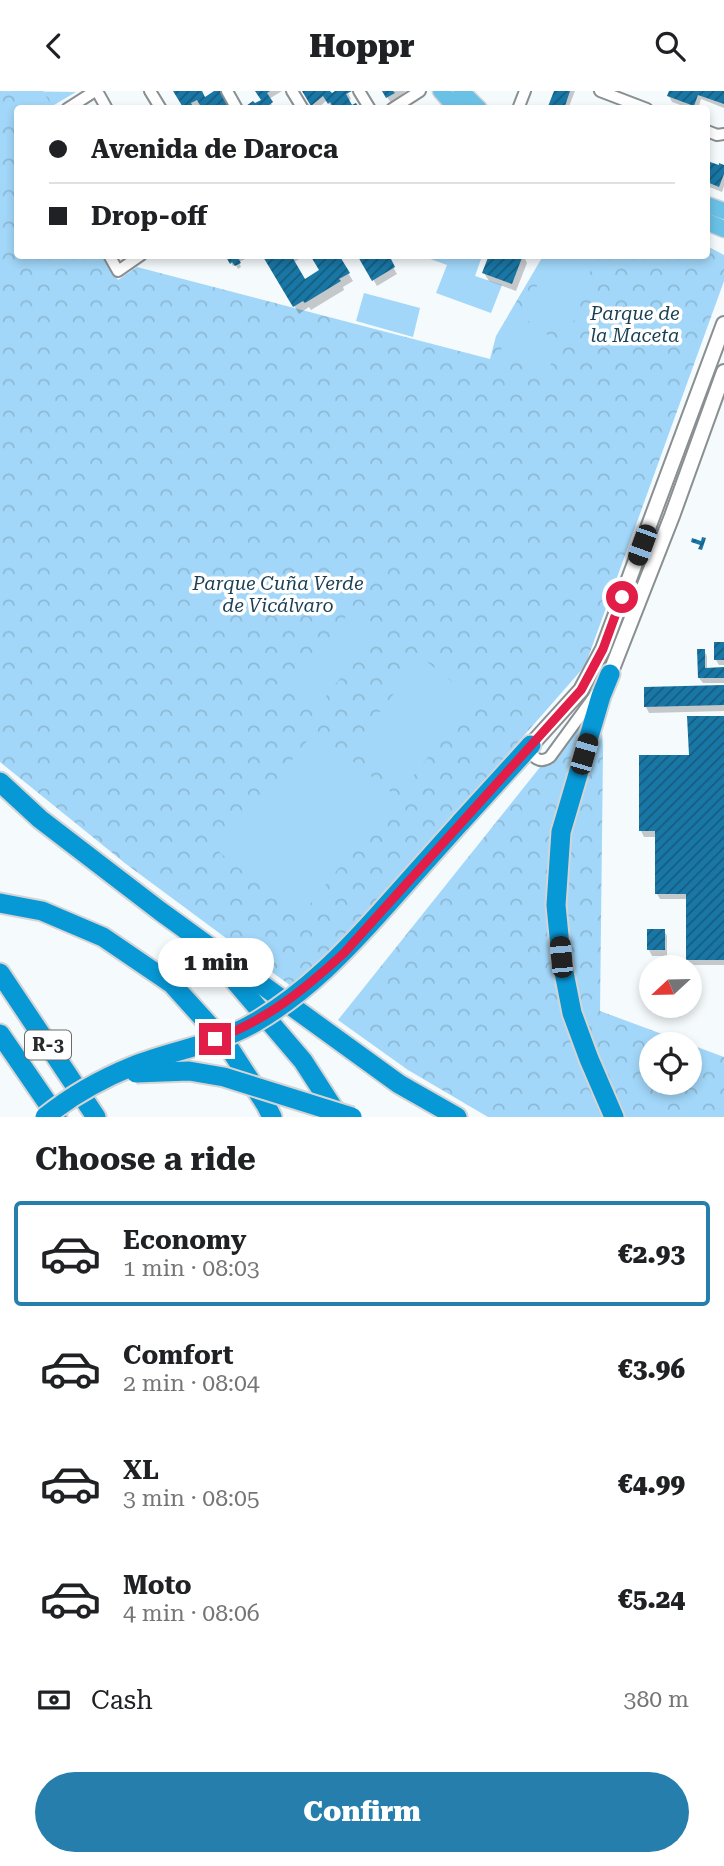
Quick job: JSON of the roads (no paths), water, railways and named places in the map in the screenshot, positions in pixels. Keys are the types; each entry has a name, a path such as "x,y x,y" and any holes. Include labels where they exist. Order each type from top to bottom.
{"highway":[{"path":"611,674 601,696 561,832 556,905 561,957 572,1013 614,1117"},
{"path":"45,1117 69,1098 131,1066 229,1034 251,1024 308,986 344,953 531,745"},
{"path":"0,782 40,819 159,911 399,1084 457,1117"},
{"path":"0,903 42,911 103,937 172,984 228,1046 272,1117"},
{"path":"159,911 233,980 303,1061 339,1117"},
{"name":"R-3","path":"0,973 96,1117"},
{"name":"R-3","path":"0,1034 57,1117"},
{"path":"102,1081 132,1073 189,1071 224,1077 352,1117"}],"main road":[{"path":"441,91 453,105"},
{"path":"461,91 474,105"},
{"path":"531,745 581,690 603,649 724,324"},
{"path":"611,674 724,372"}],"street":[{"path":"73,105 96,91"},
{"path":"398,105 420,91"},
{"path":"600,91 637,105"},
{"path":"112,259 118,271 135,259"},
{"path":"531,745 532,754 536,758 545,760 551,757 611,674"}],"park label":[{"name":"Parque de la Maceta","path":"635,324"},
{"name":"Parque Cuña Verde de Vicálvaro","path":"278,594"}]}
